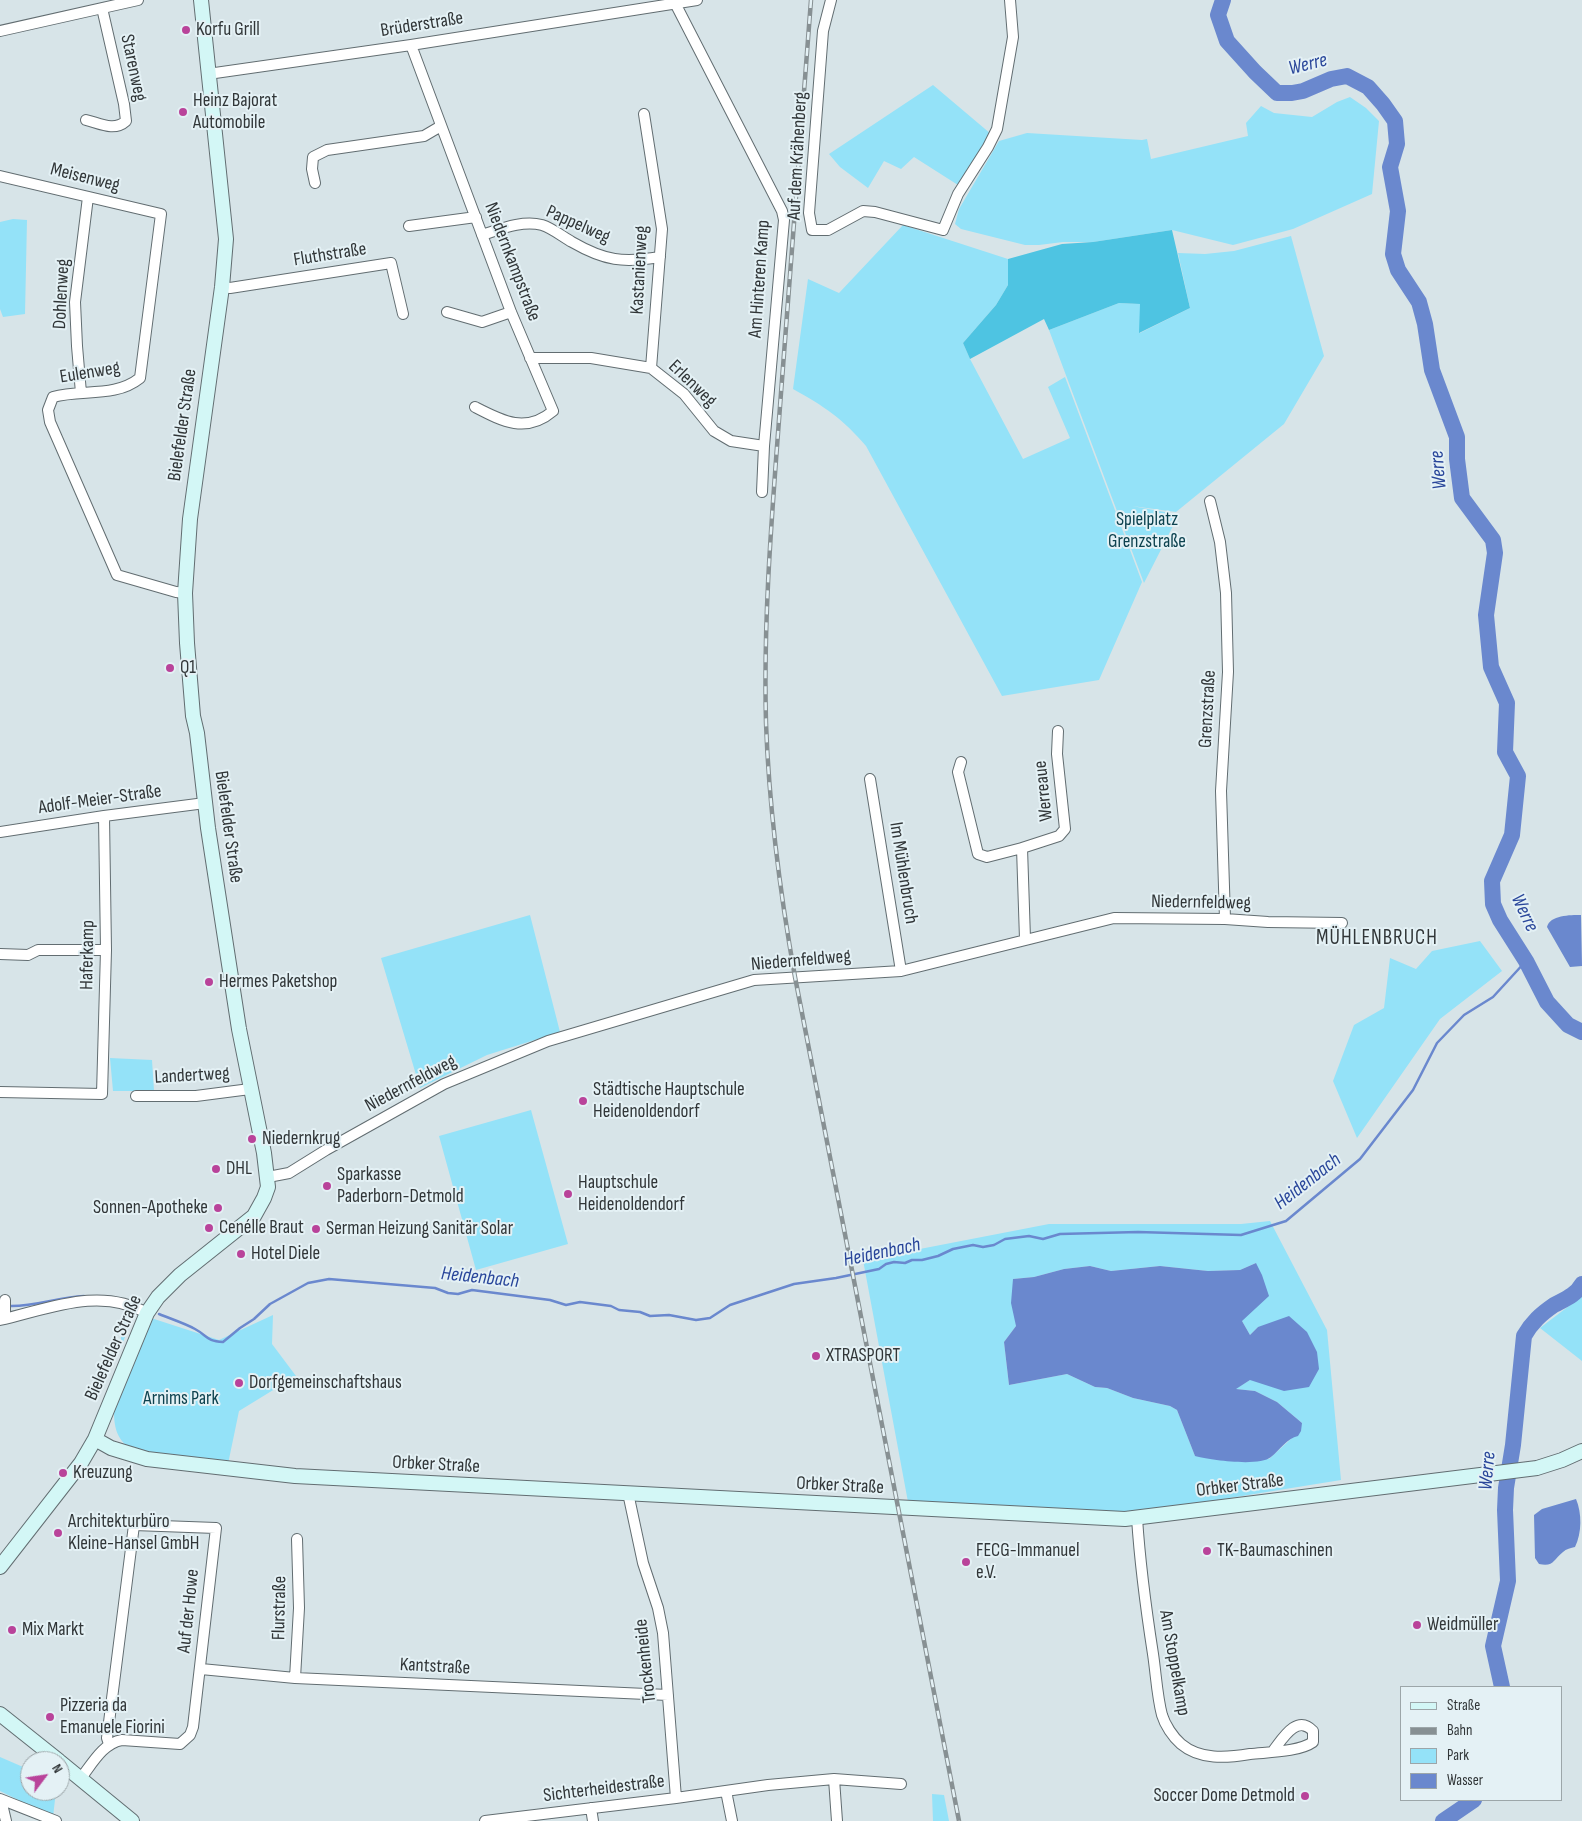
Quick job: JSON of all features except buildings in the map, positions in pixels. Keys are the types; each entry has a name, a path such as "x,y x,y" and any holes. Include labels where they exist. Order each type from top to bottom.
{"main road":[{"name":"Bielefelder Straße","path":"0,1567 81,1463 95,1439 147,1313 158,1297 180,1275 254,1216 267,1192 268,1177 239,1029 193,716 185,593 190,519 196,469 226,256 225,221 201,0"},
{"name":"Orbker Straße","path":"95,1439 112,1448 147,1459 296,1476 1125,1519 1525,1469 1562,1460 1582,1451"},
{"path":"0,1714 46,1751"},
{"path":"70,1770 132,1821"}],"street":[{"path":"0,31 138,0"},
{"name":"Brüderstraße","path":"208,74 624,12 672,2 697,0"},
{"name":"Auf dem Krähenberg","path":"831,0 822,31 809,212 812,230 828,230 863,211 875,212 943,230 958,194 988,147 997,129 1013,37 1010,0"},
{"name":"Am Hinteren Kamp","path":"672,2 782,211 784,220 764,446 762,492"},
{"name":"Starenweg","path":"86,120 113,128 121,126 126,121 124,104 102,8"},
{"name":"Niedernkampstraße","path":"411,45 511,312 553,411 546,418 520,425 499,419 475,407"},
{"name":"Kastanienweg","path":"644,114 662,229 651,368"},
{"path":"315,183 312,169 313,157 327,150 424,136 441,126"},
{"name":"Meisenweg","path":"0,176 161,214"},
{"name":"Dohlenweg","path":"81,393 75,302 88,197"},
{"name":"Eulenweg","path":"161,214 140,378 123,388 100,392 63,394 53,397 48,410 50,422 117,575 185,593"},
{"path":"409,226 476,217"},
{"name":"Pappelweg","path":"482,235 512,225 527,224 543,226 590,252 613,260 639,260 660,257"},
{"name":"Fluthstraße","path":"222,288 391,263 403,314"},
{"path":"447,312 482,322 511,312"},
{"name":"Erlenweg","path":"530,358 591,358 651,368 684,394 714,431 731,441 764,446"},
{"name":"Grenzstraße","path":"1210,501 1220,542 1226,593 1228,672 1221,791 1226,919"},
{"name":"Werreaue","path":"962,762 958,772 978,854 987,857 1022,848 1059,836 1065,829 1057,754 1058,731"},
{"name":"Im Mühlenbruch","path":"870,779 901,971"},
{"name":"Adolf-Meier-Straße","path":"0,832 205,802"},
{"name":"Haferkamp","path":"0,1092 102,1094 106,950 104,816"},
{"path":"1022,848 1025,939"},
{"name":"Niedernfeldweg","path":"268,1177 289,1173 326,1150 444,1084 552,1039 754,980 901,971 1114,918 1342,923"},
{"path":"0,954 28,955 38,950 106,950"},
{"name":"Landertweg","path":"136,1096 196,1096 250,1090"},
{"path":"5,1303 3,1319 61,1299 119,1302 147,1313"},
{"name":"Trockenheide","path":"628,1493 643,1563 658,1608 663,1633 676,1798"},
{"name":"Am Stoppelkamp","path":"1137,1518 1140,1562 1158,1689 1162,1716 1168,1729 1188,1749 1210,1757 1231,1757 1273,1751"},
{"name":"Auf der Howe","path":"134,1525 216,1528 194,1727 186,1740 180,1744 122,1740 109,1744 107,1738 134,1525"},
{"name":"Flurstraße","path":"295,1678 299,1608 298,1539"},
{"name":"Kantstraße","path":"201,1669 295,1678 668,1695"},
{"path":"81,1778 109,1744"},
{"path":"834,1779 837,1821"},
{"name":"Sichterheidestraße","path":"485,1821 834,1779 901,1784"},
{"path":"726,1791 732,1821"},
{"path":"0,1800 6,1821"},
{"path":"0,1800 56,1821"},
{"path":"591,1808 593,1821"}],"green space":[{"path":"933,85 991,134 958,185 914,157 901,169 884,161 868,188 840,167 829,154"},
{"path":"1350,97 1366,108 1379,121 1372,194 1293,229 1233,245 1172,230 1093,242 1025,245 961,229 955,224 959,209 999,141 1027,133 1147,139 1151,159 1248,136 1246,123 1261,106 1274,113 1312,117 1337,102"},
{"path":"13,219 27,220 25,314 3,317 0,309 0,222"},
{"path":"903,225 1008,259 1008,285 996,305 963,343 1023,459 1070,438 1048,387 1065,377 1142,582 1099,680 1002,696 866,446 832,414 793,389 808,279 839,293"},
{"name":"Spielplatz Grenzstraße","path":"1291,236 1324,356 1284,424 1176,512 1132,506 1170,513 1174,519 1174,524 1144,583 1049,330 1119,303 1140,304 1140,333 1190,308 1178,253 1205,254 1234,251"},
{"path":"530,915 560,1032 487,1055 420,1088 381,958"},
{"path":"1480,941 1502,971 1440,1019 1357,1138 1333,1081 1354,1025 1384,1008 1390,958 1416,969 1432,951"},
{"path":"110,1058 152,1060 154,1091 113,1091"},
{"path":"531,1110 568,1244 476,1270 439,1136"},
{"path":"1270,1221 1327,1330 1341,1480 1137,1513 908,1502 863,1260 1049,1224 1241,1224","holes":["1256,1263 1242,1321 1250,1335 1258,1327 1250,1380 1235,1389 1255,1391 1277,1402 1302,1423 1293,1437 1269,1459 1195,1456 1177,1410 1170,1406 1133,1398 1107,1388 1095,1387 1067,1374 1009,1385 1004,1342 1016,1326 1013,1279 1034,1277 1064,1269 1090,1266 1111,1271 1160,1266 1208,1271 1240,1270"]},
{"path":"1582,1296 1582,1361 1540,1328"},
{"path":"129,1309 135,1312 121,1347 121,1324"},
{"name":"Arnims Park","path":"273,1315 272,1344 296,1376 239,1411 228,1464 137,1451 125,1444 115,1426 114,1411 151,1318 219,1340"},
{"path":"0,1757 20,1766 20,1801 0,1791"},
{"path":"932,1794 944,1795 949,1821 933,1821"},
{"path":"20,1801 55,1801 53,1817"}],"shaded area":[{"path":"1172,230 1190,308 1139,333 1140,304 1119,303 1049,330 1044,319 970,359 963,343 996,305 1008,285 1008,259 1062,244 1093,242"}],"water":[{"path":"1581,915 1582,966 1570,967 1547,927 1556,918"},
{"path":"1256,1263 1269,1296 1242,1321 1250,1335 1258,1327 1289,1316 1307,1332 1317,1352 1319,1369 1309,1387 1284,1391 1250,1380 1236,1389 1255,1391 1277,1402 1302,1423 1298,1436 1287,1442 1265,1460 1256,1462 1222,1461 1195,1456 1177,1410 1170,1406 1133,1398 1107,1388 1095,1387 1067,1374 1009,1385 1004,1342 1016,1326 1011,1303 1013,1279 1034,1277 1064,1269 1090,1266 1111,1271 1160,1266 1208,1271 1240,1270"},
{"path":"1576,1499 1580,1523 1579,1536 1575,1547 1564,1551 1551,1564 1539,1564 1535,1558 1534,1515 1542,1509"}],"waterway":[{"name":"Werre","path":"1223,0 1218,15 1227,41 1277,93 1303,91 1331,79 1347,76 1368,87 1395,121 1397,144 1390,167 1398,211 1393,254 1398,270 1419,302 1425,324 1432,370 1457,437 1457,459 1462,498 1493,540 1495,553 1486,615 1491,667 1507,703 1505,752 1518,776 1512,835 1492,881 1493,904 1500,920 1526,961 1547,1002 1568,1025 1582,1032"},
{"name":"Heidenbach","path":"159,1314 191,1327 210,1339 223,1342 254,1319 270,1304 308,1283 329,1279 435,1288 448,1293 458,1294 472,1290 550,1300 566,1305 580,1302 611,1306 619,1310 640,1312 650,1316 669,1315 696,1320 710,1318 730,1305 794,1284 879,1269 886,1264 894,1262 905,1263 912,1260 922,1260 938,1256 953,1249 973,1245 983,1247 994,1245 1005,1239 1029,1236 1043,1239 1060,1234 1138,1232 1241,1235 1286,1221 1360,1159 1413,1090 1437,1043 1464,1015 1493,997 1526,961"},
{"name":"Werre","path":"1502,1686 1493,1646 1508,1581 1506,1488 1513,1445 1524,1336 1541,1315 1573,1294 1582,1284"},
{"name":"Heidenbach","path":"9,1306 28,1305 84,1296"},
{"name":"Werre","path":"1443,1821 1473,1801"}],"railway":[{"path":"811,0 769,558 765,681 770,787 780,882 795,977 959,1821"}],"place":[{"name":"Korfu Grill","path":"186,30"},
{"name":"Heinz Bajorat Automobile","path":"183,112"},
{"name":"Q1","path":"170,668"},
{"name":"Hermes Paketshop","path":"209,982"},
{"name":"Städtische Hauptschule Heidenoldendorf","path":"583,1101"},
{"name":"Niedernkrug","path":"252,1139"},
{"name":"DHL","path":"216,1169"},
{"name":"Sparkasse Paderborn-Detmold","path":"327,1186"},
{"name":"Hauptschule Heidenoldendorf","path":"568,1194"},
{"name":"Sonnen-Apotheke","path":"218,1208"},
{"name":"Cenélle Braut","path":"209,1228"},
{"name":"Serman Heizung Sanitär Solar","path":"316,1229"},
{"name":"Hotel Diele","path":"241,1254"},
{"name":"XTRASPORT","path":"816,1356"},
{"name":"Dorfgemeinschaftshaus","path":"239,1383"},
{"name":"Kreuzung","path":"63,1473"},
{"name":"Architekturbüro Kleine-Hansel GmbH","path":"58,1533"},
{"name":"TK-Baumaschinen","path":"1207,1551"},
{"name":"FECG-Immanuel e.V.","path":"966,1562"},
{"name":"Weidmüller","path":"1417,1625"},
{"name":"Mix Markt","path":"12,1630"},
{"name":"Pizzeria da Emanuele Fiorini","path":"50,1717"},
{"name":"Soccer Dome Detmold","path":"1305,1796"}],"district":[{"name":"MÜHLENBRUCH","path":"1377,939"}]}
